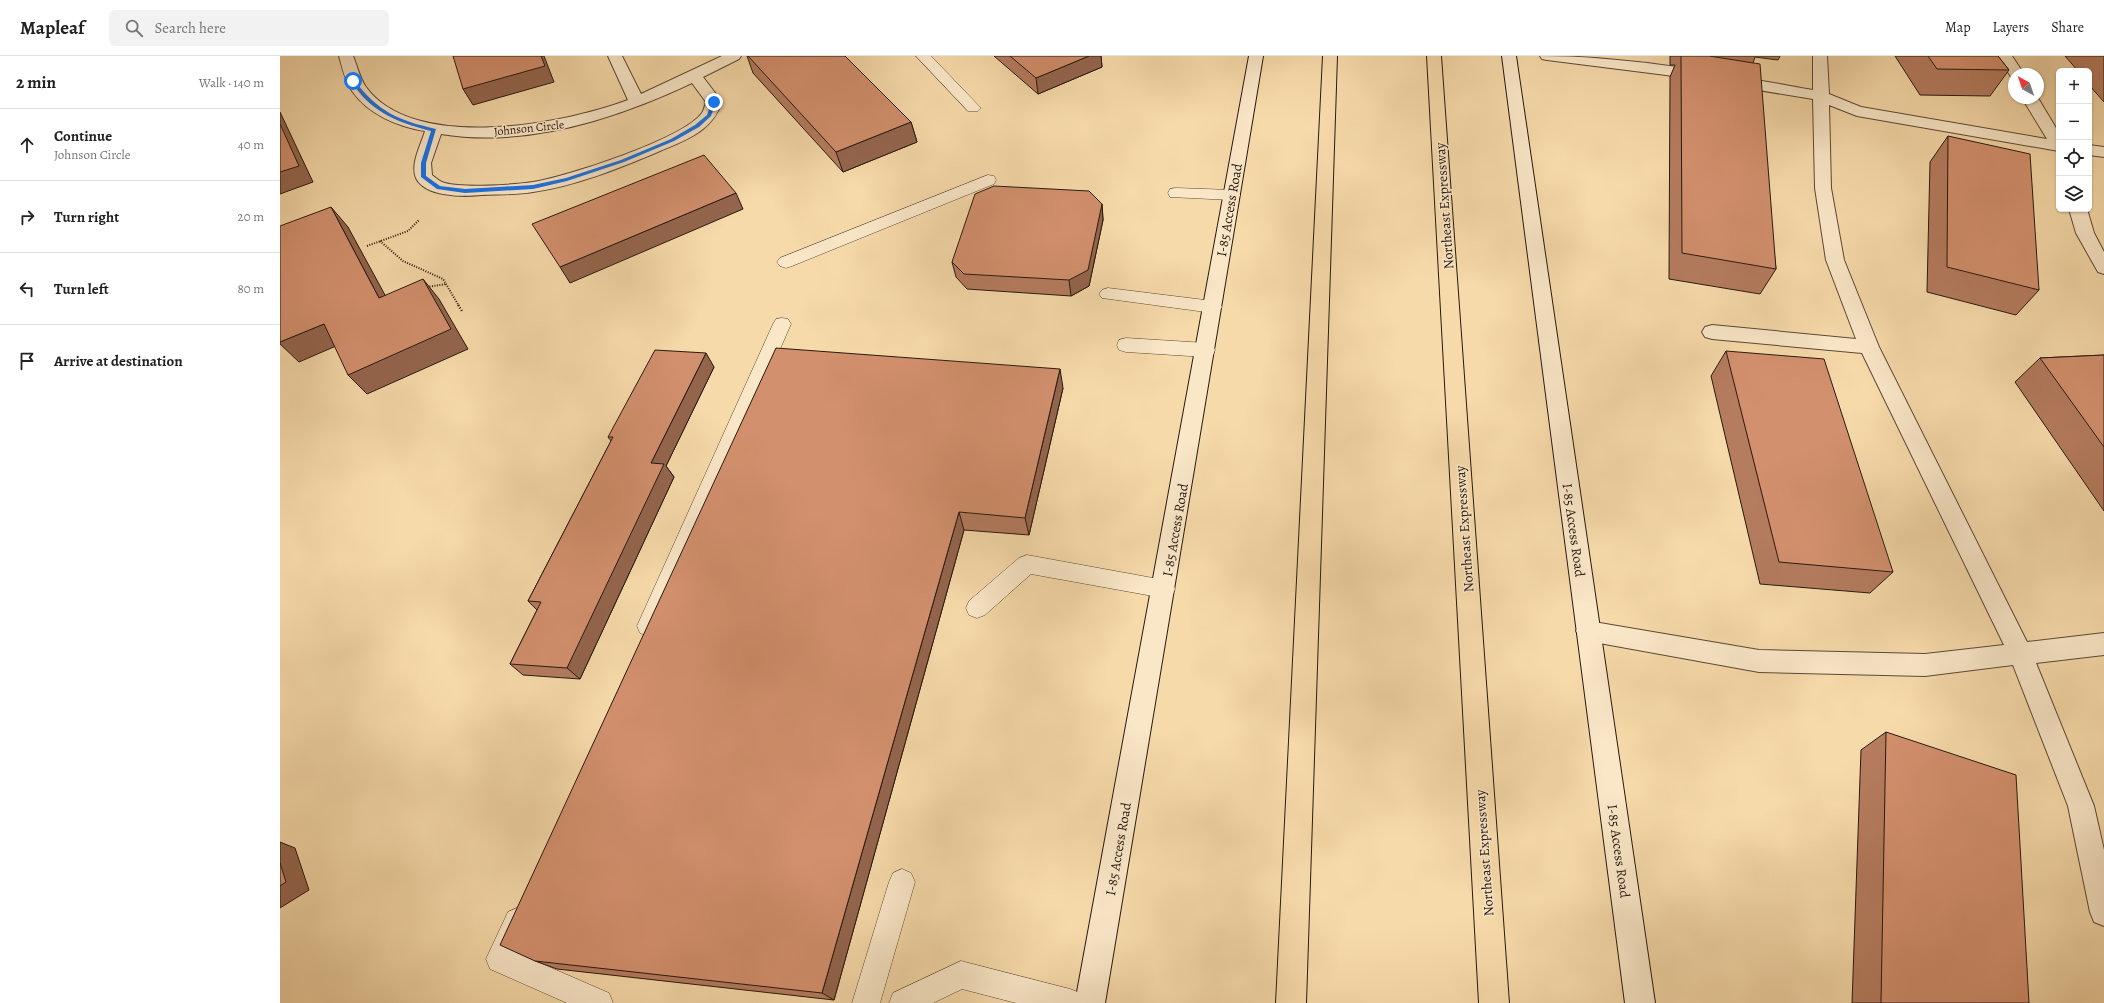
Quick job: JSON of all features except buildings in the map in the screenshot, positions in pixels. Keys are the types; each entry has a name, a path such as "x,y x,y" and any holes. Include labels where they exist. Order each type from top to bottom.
{"highway":[{"path":"1291,1003 1330,56"},
{"name":"Northeast Expressway","path":"1434,56 1494,1003"}],"street":[{"name":"Johnson Circle","path":"346,56 353,81 366,97 394,117 407,124 434,130 495,132 566,125 638,102 734,56"},
{"path":"615,56 638,102"},
{"name":"I-85 Access Road","path":"1090,1003 1206,350 1256,56"},
{"name":"I-85 Access Road","path":"1509,56 1640,1003"},
{"path":"1547,56 1666,70 1821,96 1857,110 2056,145"},
{"path":"1820,56 1823,188 1835,260 1869,347 2020,653 2081,806 2104,912"},
{"path":"2005,56 2012,68"},
{"path":"434,130 423,163 424,177 439,188 465,191 533,187 567,179 623,161 672,140 697,126 709,115 714,102 708,91 694,76"},
{"path":"2034,104 2056,141"},
{"path":"2092,150 2104,152"},
{"path":"2079,212 2085,232 2104,268"},
{"path":"1712,332 1869,347"},
{"path":"1588,631 1759,661 1926,665 2104,644"}],"lane":[{"path":"922,56 973,108"},
{"path":"786,262 988,180"},
{"path":"1176,193 1232,195"},
{"path":"1108,294 1213,307"},
{"path":"639,645 782,324"},
{"path":"1126,345 1206,350"},
{"path":"977,608 1027,564 1164,589"},
{"path":"866,1003 902,882"},
{"path":"526,901 500,959 599,1003"},
{"path":"903,1003 960,975 1070,1003"}],"path":[{"path":"367,246 408,231 419,220"},
{"path":"380,241 403,261 443,279 462,311"},
{"path":"423,287 446,284"}],"route":[{"path":"353,81 366,97 387,114 407,124 434,130 423,163 424,177 439,188 465,191 533,187 567,179 623,161 672,140 697,126 709,115 714,102"}]}
